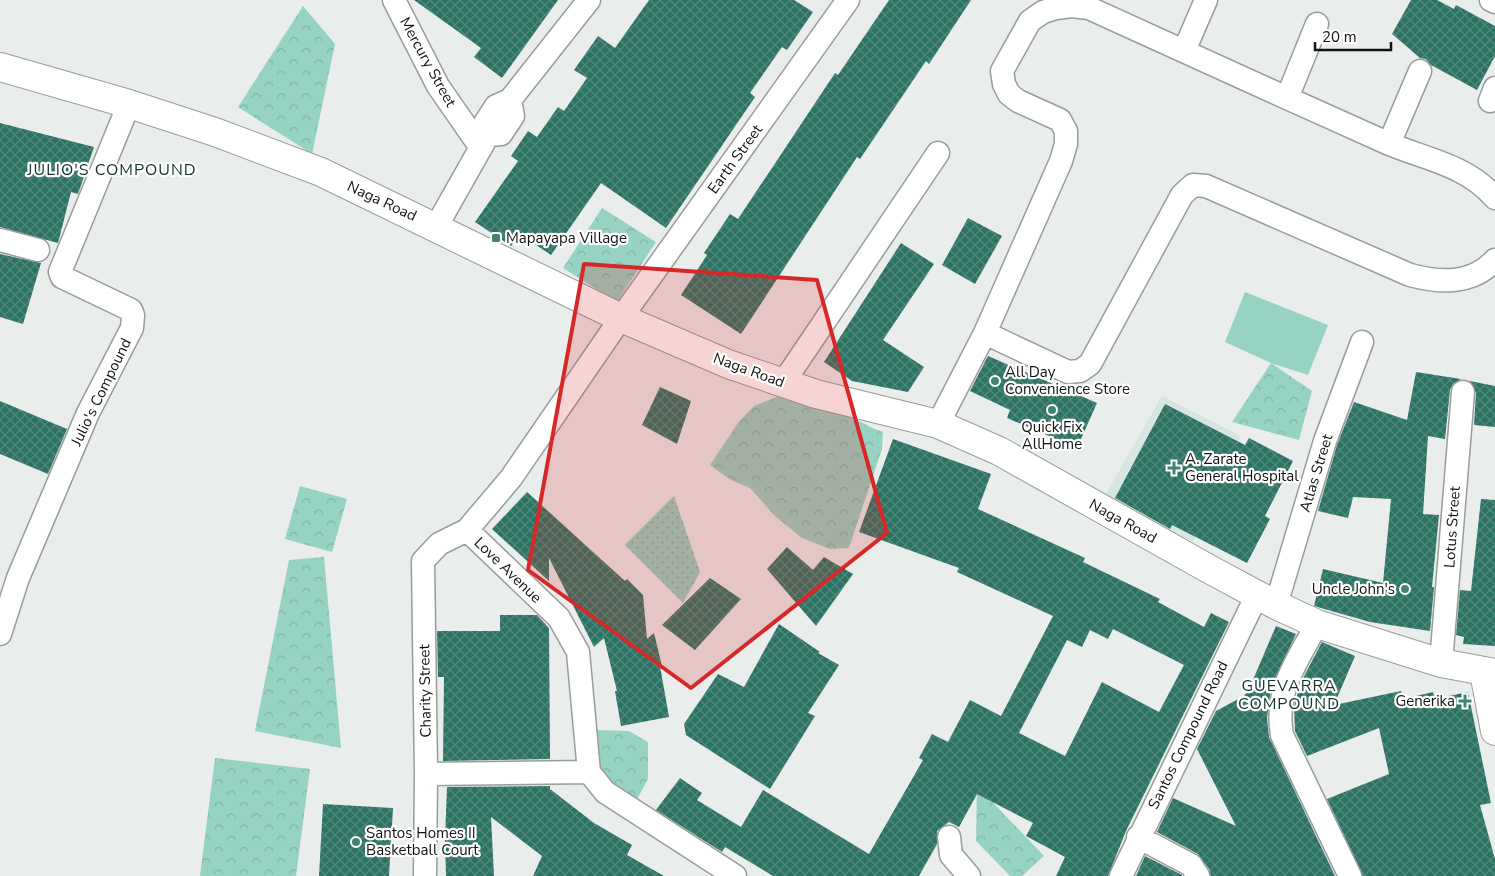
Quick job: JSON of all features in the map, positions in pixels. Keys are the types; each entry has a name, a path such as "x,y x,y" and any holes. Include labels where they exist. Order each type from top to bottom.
{"main road":[{"name":"Naga Road","path":"0,67 129,104 215,132 321,172 622,318 728,364 816,394 938,424 999,451 1267,600 1318,624 1441,663 1489,672"},
{"path":"1489,672 1495,731"}],"street":[{"name":"Mercury Street","path":"394,0 438,86 485,141"},
{"path":"436,227 485,141 485,123 496,106 510,100 589,0"},
{"name":"Earth Street","path":"622,318 848,0"},
{"path":"1184,51 1206,0"},
{"path":"1491,0 1495,2"},
{"path":"938,424 985,333 1061,161 1066,144 1066,131 1060,120 1018,101 1009,94 1004,84 1002,71 1030,21 1043,12 1056,8 1091,4 1184,51 1389,144 1452,166 1472,176 1485,186 1495,198"},
{"path":"1287,98 1317,24"},
{"path":"1389,144 1420,71"},
{"name":"Julio's Compound","path":"0,634 18,578 88,413 132,328 133,315 131,310 62,277 60,272 129,104"},
{"path":"783,383 938,153"},
{"path":"985,333 1068,372 1080,371 1090,364 1182,195 1193,185 1206,186 1410,275 1436,282 1464,280 1495,260"},
{"path":"0,240 38,250"},
{"name":"Love Avenue","path":"589,772 578,652 559,618 467,530 511,478 622,318"},
{"name":"Atlas Street","path":"1267,600 1362,342"},
{"name":"Lotus Street","path":"1441,663 1463,392"},
{"name":"Charity Street","path":"425,876 426,774 423,562 439,544 467,530"},
{"name":"Santos Compound Road","path":"1121,876 1138,837 1267,600"},
{"path":"1318,624 1286,683 1280,702 1279,721 1282,735 1350,876"},
{"path":"426,774 589,772 604,792 735,876"},
{"path":"949,837 951,855 969,876"},
{"path":"1138,837 1191,865 1198,876"}],"highlighted area":[{"path":"584,264 817,280 887,533 691,688 528,570"}],"shaded area":[{"name":"A. Zarate General Hospital","path":"1162,396 1241,436 1193,542 1103,499"}],"green space":[{"path":"303,6 335,44 312,154 238,107"},
{"path":"602,208 656,242 617,302 563,268"},
{"path":"1245,292 1328,325 1308,375 1271,363 1225,342"},
{"path":"1271,363 1312,391 1299,440 1232,422"},
{"path":"784,394 805,403 846,415 883,432 882,449 849,548 830,549 802,538 775,516 750,488 731,480 710,465 738,423 754,406"},
{"path":"300,486 347,499 332,552 285,539"},
{"path":"674,496 700,572 683,603 625,545"},
{"path":"324,557 341,748 255,731 289,560"},
{"path":"595,730 629,731 648,742 648,779 634,805 603,784 591,742"},
{"path":"215,758 310,769 296,876 200,876"},
{"path":"977,786 1044,856 1022,876 1010,876 976,841"}],"building":[{"path":"414,0 558,0 502,78 474,57 481,48"},
{"path":"649,0 794,0 813,12 787,50 782,47 750,93 755,97 666,228 601,183 551,255 520,234 511,246 475,222 518,161 511,156 528,131 537,137 558,107 564,111 587,78 574,70 598,36 615,48"},
{"path":"889,0 971,0 929,64 926,61 860,159 857,157 741,334 681,295 707,255 704,253 730,214 738,219 835,73 838,75"},
{"path":"1411,0 1437,0 1454,9 1456,5 1495,26 1495,56 1477,90 1431,65 1426,59 1420,58 1392,34"},
{"path":"0,123 94,147 78,194 71,192 58,243 0,227"},
{"path":"968,218 1002,236 975,284 942,265"},
{"path":"901,243 934,264 883,340 924,367 908,392 852,381 824,362"},
{"path":"0,254 41,263 23,324 0,317"},
{"name":"Quick Fix AllHome","path":"988,356 1097,403 1077,448 1007,418 1010,410 970,391"},
{"path":"1416,372 1461,379 1453,384 1450,390 1445,439 1428,436 1423,514 1439,515 1430,631 1370,622 1314,606 1323,569 1383,583 1391,499 1353,497 1348,518 1318,511 1337,445 1354,402 1407,420"},
{"path":"1470,381 1495,386 1495,427 1474,425 1476,393"},
{"path":"660,387 691,401 677,444 642,425"},
{"path":"0,401 67,429 48,474 0,454"},
{"path":"1165,404 1245,445 1249,438 1293,461 1265,516 1270,519 1247,563 1172,525 1170,529 1115,498"},
{"path":"893,439 991,474 978,509 1085,558 1083,562 1160,599 1158,602 1204,627 1211,613 1229,622 1126,831 1108,876 1056,876 1065,857 1026,836 1033,823 977,794 959,827 949,822 937,831 937,844 919,876 773,876 725,847 722,852 656,810 680,778 702,793 697,800 741,827 763,790 869,854 923,760 919,758 932,734 948,742 970,700 1001,716 1053,616 957,572 959,568 859,532","holes":["1113,629 1184,665 1159,712 1102,682 1065,756 1019,733 1067,640 1082,647 1090,630 1108,639"]},
{"path":"527,492 643,595 647,639 654,633 662,666 660,666 669,717 621,726 615,691 617,691 604,638 594,647 549,558 549,581 492,529"},
{"path":"1481,499 1495,500 1495,646 1463,644 1464,637 1456,635 1460,590 1471,591"},
{"path":"787,547 813,570 824,557 853,574 816,626 767,569"},
{"path":"710,578 741,599 695,650 662,625"},
{"path":"500,615 537,615 549,628 550,759 443,761 444,677 438,677 437,631 500,631"},
{"path":"779,624 820,652 818,653 839,665 808,713 815,716 770,789 686,735 684,724 718,674 744,687"},
{"path":"1276,626 1296,634 1271,687 1267,718 1269,737 1335,876 1211,876 1209,869 1198,854 1157,832 1173,798 1236,826 1197,749 1216,711 1244,696 1249,689"},
{"path":"1322,642 1355,656 1334,705 1401,691 1403,699 1433,692 1435,699 1468,692 1491,803 1480,805 1495,859 1495,876 1363,876 1327,799 1389,774 1379,728 1307,756 1295,731 1294,706 1301,682"},
{"path":"550,786 550,789 594,823 632,845 627,855 664,876 533,876 542,856 491,817 494,876 446,876 447,787"},
{"name":"Santos Homes II Basketball Court","path":"323,804 393,808 389,876 319,876"},
{"path":"1145,856 1182,875 1182,876 1136,876"}],"place":[{"name":"Mapayapa Village","path":"496,238"},
{"name":"All Day Convenience Store","path":"995,381"},
{"name":"Quick Fix AllHome","path":"1052,410"},
{"name":"A. Zarate General Hospital","path":"1174,468"},
{"name":"Uncle John's","path":"1405,589"},
{"name":"Generika","path":"1465,701"},
{"name":"Santos Homes II Basketball Court","path":"356,842"}],"district":[{"name":"JULIO'S COMPOUND","path":"112,169"},
{"name":"GUEVARRA COMPOUND","path":"1289,694"}]}
